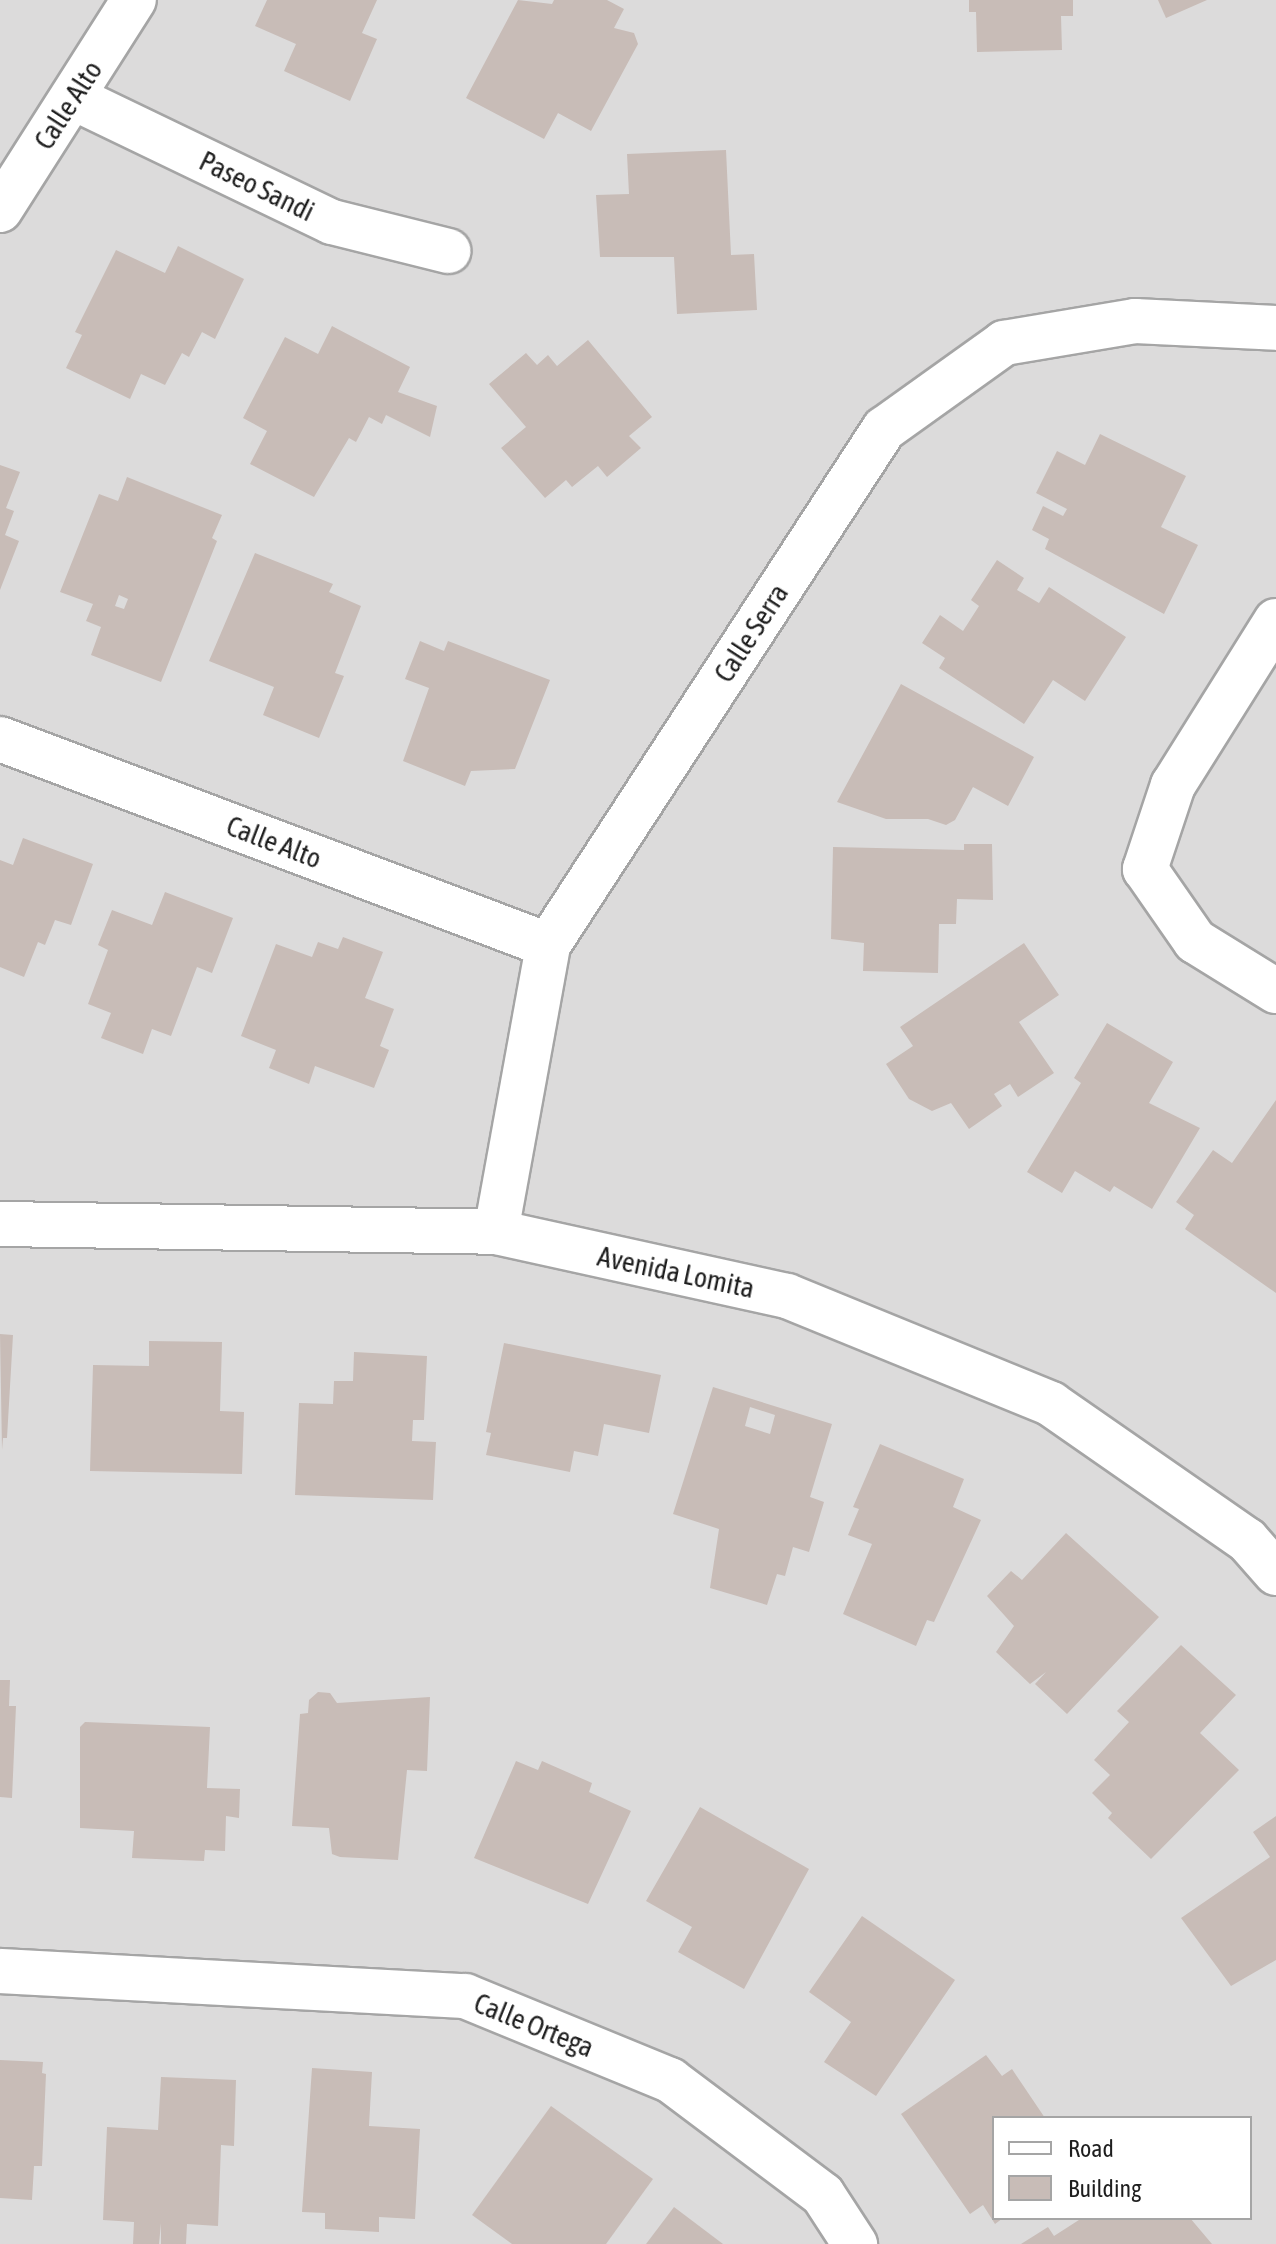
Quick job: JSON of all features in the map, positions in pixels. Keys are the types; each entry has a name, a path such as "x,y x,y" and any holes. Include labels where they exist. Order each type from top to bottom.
{"street":[{"name":"Calle Alto","path":"0,210 134,0"},
{"name":"Paseo Sandi","path":"74,98 332,222 448,251"},
{"name":"Calle Serra","path":"496,1232 548,945 884,429 1004,343 1135,321 1276,328"},
{"path":"1276,621 1173,785 1145,869 1195,941 1276,991"},
{"name":"Calle Alto","path":"0,739 548,945"},
{"name":"Avenida Lomita","path":"0,1224 496,1232 787,1296 1051,1404 1247,1540 1276,1573"},
{"name":"Calle Ortega","path":"0,1971 465,1996 670,2080 823,2195 855,2244"}],"shaded area":[{"path":"0,0 1276,0 1276,2244 0,2244"}],"building":[{"path":"267,0 377,0 362,33 377,39 350,101 284,71 296,44 255,26"},
{"path":"518,0 552,4 554,0 607,0 624,9 614,28 634,33 638,44 591,131 558,113 544,139 466,98"},
{"path":"969,0 1073,0 1073,16 1061,16 1062,50 977,52 976,12 969,12"},
{"path":"1158,0 1207,0 1166,18"},
{"path":"726,150 731,255 754,254 757,310 677,314 674,257 600,257 596,195 629,194 627,154"},
{"path":"178,246 244,279 215,339 202,332 189,357 182,353 165,385 141,374 130,399 66,368 82,335 75,332 116,250 165,273"},
{"path":"332,326 410,367 398,392 437,406 430,437 386,415 382,424 369,417 356,442 349,438 314,497 250,464 267,431 243,418 285,337 318,354"},
{"path":"588,340 652,417 629,436 641,448 607,477 598,466 572,487 566,480 545,498 501,448 526,427 489,384 526,353 537,365 548,355 557,366"},
{"path":"1100,434 1186,476 1161,527 1198,545 1164,614 1045,549 1049,539 1032,530 1043,506 1063,516 1067,509 1036,493 1057,451 1085,465"},
{"path":"0,465 20,472 6,508 14,511 5,535 19,541 0,590"},
{"path":"127,477 222,515 212,538 217,541 161,682 91,655 101,627 86,621 93,604 60,592 99,494 118,501","holes":["119,595 128,599 124,609 115,606"]},
{"path":"255,553 333,584 329,592 361,606 335,673 344,676 319,738 263,715 274,687 209,661"},
{"path":"997,560 1024,578 1017,590 1039,603 1049,587 1126,637 1085,701 1053,680 1024,724 939,668 945,658 922,643 940,615 963,631 979,606 971,600"},
{"path":"420,641 444,651 448,641 550,680 515,769 471,771 465,786 403,761 429,688 405,679"},
{"path":"901,684 1034,757 1008,806 973,787 955,820 946,825 928,819 886,819 837,802"},
{"path":"23,838 93,864 71,925 55,920 45,945 38,942 24,977 0,967 0,860 13,865"},
{"path":"964,844 992,844 993,900 957,899 956,924 939,924 938,973 863,971 864,943 831,939 833,847 964,850"},
{"path":"165,892 233,918 212,973 197,967 171,1036 152,1029 143,1054 101,1038 111,1013 88,1004 108,950 98,945 112,910 152,925"},
{"path":"343,937 383,952 365,998 394,1009 380,1046 389,1050 374,1088 315,1066 309,1084 269,1068 276,1050 241,1036 276,944 312,957 318,942 338,949"},
{"path":"1024,943 1059,995 1019,1022 1054,1073 1018,1097 1010,1084 994,1094 1002,1106 969,1129 951,1103 932,1111 909,1099 886,1064 913,1046 900,1027"},
{"path":"1107,1023 1173,1062 1149,1103 1200,1128 1152,1209 1114,1186 1110,1192 1075,1171 1062,1193 1027,1172 1081,1083 1074,1078"},
{"path":"1276,1100 1276,1293 1185,1229 1194,1215 1176,1202 1213,1150 1232,1163"},
{"path":"0,1334 13,1335 7,1438 3,1438 2,1450"},
{"path":"149,1341 222,1342 220,1411 244,1412 242,1474 90,1471 93,1365 149,1366"},
{"path":"504,1343 661,1375 649,1433 604,1424 598,1456 574,1451 570,1472 486,1455 491,1433 486,1432"},
{"path":"354,1352 427,1356 424,1420 413,1420 412,1441 436,1442 433,1500 295,1495 299,1403 333,1404 334,1381 353,1381"},
{"path":"713,1387 832,1424 810,1497 824,1502 809,1552 793,1547 785,1576 777,1574 767,1605 710,1588 719,1529 673,1514","holes":["750,1407 775,1415 770,1434 745,1426"]},
{"path":"880,1444 964,1479 953,1507 981,1520 934,1622 927,1620 916,1646 843,1614 872,1544 848,1535 859,1509 853,1507"},
{"path":"1066,1533 1159,1617 1067,1714 1035,1684 1046,1672 1030,1684 996,1652 1014,1626 987,1596 1011,1571 1022,1580"},
{"path":"1181,1645 1236,1695 1200,1733 1239,1770 1151,1859 1108,1818 1112,1813 1092,1793 1110,1775 1094,1760 1129,1722 1117,1711"},
{"path":"0,1680 10,1680 9,1706 16,1706 12,1798 0,1797"},
{"path":"318,1692 330,1693 337,1703 430,1697 427,1771 407,1770 398,1860 340,1857 332,1854 329,1828 292,1826 300,1714 308,1713 309,1700"},
{"path":"85,1722 210,1727 207,1788 240,1789 239,1818 226,1816 225,1851 205,1850 204,1861 132,1858 134,1831 80,1828 80,1727"},
{"path":"516,1761 538,1770 542,1761 592,1783 589,1792 631,1811 588,1904 474,1858"},
{"path":"700,1807 809,1869 744,1989 678,1952 692,1927 646,1901"},
{"path":"1276,1816 1276,1960 1231,1986 1181,1918 1270,1857 1253,1832"},
{"path":"862,1916 955,1980 876,2096 824,2062 851,2022 809,1992"},
{"path":"986,2055 1002,2076 1012,2069 1044,2116 992,2116 992,2219 983,2205 970,2214 901,2114"},
{"path":"0,2060 43,2062 42,2073 46,2074 42,2166 34,2166 32,2200 0,2198"},
{"path":"312,2068 372,2072 369,2126 420,2129 415,2219 379,2217 379,2232 325,2229 325,2213 302,2212"},
{"path":"161,2077 236,2080 234,2146 221,2145 218,2226 187,2224 186,2244 161,2244 161,2223 159,2244 133,2244 134,2222 103,2220 107,2127 158,2130"},
{"path":"551,2106 653,2179 606,2244 512,2244 472,2215"},
{"path":"674,2207 723,2244 646,2244"},
{"path":"1079,2220 1192,2220 1212,2244 1021,2244 1048,2227 1054,2236"}]}
